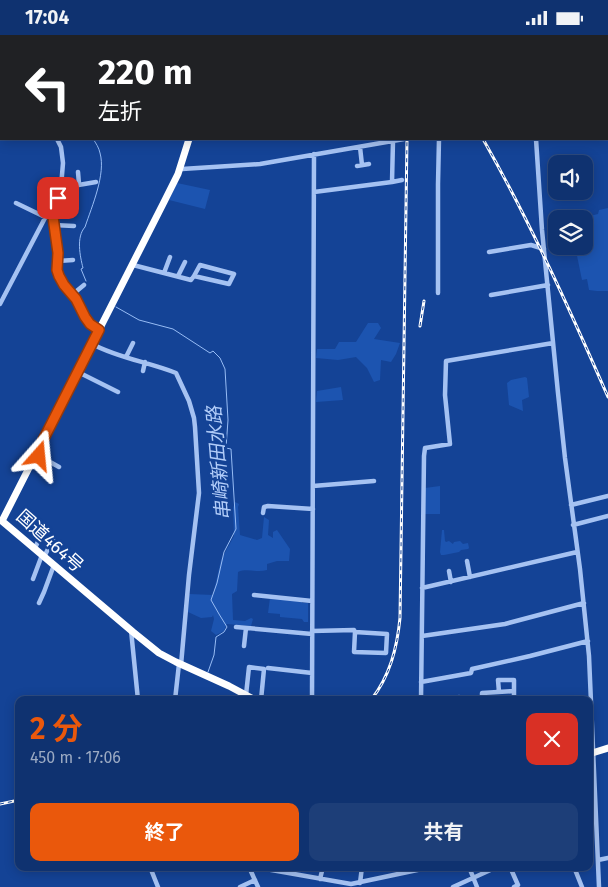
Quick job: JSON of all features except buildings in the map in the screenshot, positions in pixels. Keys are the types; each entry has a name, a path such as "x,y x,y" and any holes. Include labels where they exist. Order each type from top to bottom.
{"highway":[{"name":"国道464号","path":"189,140 178,175 1,520 159,653 247,696"},
{"path":"593,752 608,748"}],"street":[{"path":"58,140 61,147 63,173 62,187 53,217 58,253 57,270 61,281 73,294 90,324 99,330"},
{"path":"369,140 369,145"},
{"path":"180,167 182,169 260,164 398,140"},
{"path":"438,293 439,140"},
{"path":"536,140 544,249 563,445 588,641 589,696"},
{"path":"392,182 393,141"},
{"path":"360,147 360,166 369,164"},
{"path":"312,696 314,154"},
{"path":"78,172 80,185"},
{"path":"314,192 402,180"},
{"path":"62,187 96,182"},
{"path":"0,304 62,187"},
{"path":"16,203 45,217"},
{"path":"54,225 74,226"},
{"path":"489,252 531,245 544,249"},
{"path":"164,273 170,257"},
{"path":"58,261 73,260"},
{"path":"178,276 185,262"},
{"path":"133,265 191,280 200,265 234,273 229,284 194,276"},
{"path":"73,294 84,285"},
{"path":"491,295 548,285"},
{"path":"126,357 133,343"},
{"path":"421,696 425,448 450,444 445,395 446,361 553,343"},
{"path":"92,345 176,373 191,408 195,427 198,503 176,696"},
{"path":"143,371 145,362"},
{"path":"78,372 118,393"},
{"path":"36,454 59,467"},
{"path":"313,485 374,481"},
{"path":"571,505 608,496"},
{"path":"263,513 264,507 268,506 313,509"},
{"path":"573,525 608,516"},
{"path":"35,549 42,533"},
{"path":"33,579 53,539"},
{"path":"422,588 577,552"},
{"path":"467,561 470,577"},
{"path":"39,603 54,565"},
{"path":"449,571 451,582"},
{"path":"254,595 312,601"},
{"path":"422,636 505,624 584,603"},
{"path":"236,627 312,632 354,630 355,632 388,634 386,653 354,652 355,632"},
{"path":"244,646 246,628"},
{"path":"131,630 138,696"},
{"path":"421,682 471,673 472,669 530,657 588,641"},
{"path":"251,696 249,667 264,669 261,696"},
{"path":"268,668 312,673"},
{"path":"498,692 498,680 514,680 514,696"},
{"path":"482,696 482,693 514,691"},
{"path":"593,784 599,887"},
{"path":"598,860 608,858"},
{"path":"152,871 158,887"},
{"path":"252,871 258,887"},
{"path":"277,871 351,884 366,884 410,871"},
{"path":"320,879 322,871"},
{"path":"360,883 362,871"},
{"path":"470,871 477,887"},
{"path":"453,887 488,871"},
{"path":"512,871 518,885 514,887"},
{"path":"576,871 582,887"},
{"path":"240,887 255,880"}],"shaded area":[{"path":"177,183 210,190 205,209 169,200"},
{"path":"608,208 608,291 589,290 587,279 582,280 577,255 593,255 593,215 598,214 599,210"},
{"path":"368,323 378,323 381,328 374,339 400,343 391,362 381,360 380,380 374,382 367,368 356,357 338,360 316,358 317,349 335,349 339,342 356,342"},
{"path":"527,378 529,397 522,400 523,411 509,405 507,383 511,380"},
{"path":"341,387 343,400 316,402 317,391"},
{"path":"440,486 440,514 425,514 425,488"},
{"path":"235,502 239,504 240,535 257,540 262,538 264,517 269,520 268,535 273,538 273,532 277,530 290,549 289,561 277,561 267,564 267,570 245,570 238,572 237,591 232,594 233,620 245,621 251,618 253,619 251,626 227,624 224,631 216,635 211,631 213,615 212,617 201,618 188,612 189,594 213,595 221,560 234,536 233,508"},
{"path":"442,530 444,530 446,542 449,541 453,544 460,541 463,544 468,543 469,548 441,555"},
{"path":"270,598 308,603 308,622 304,622 302,619 280,617 280,614 268,613"}],"waterway":[{"name":"串崎新田水路","path":"86,281 81,269 83,268 80,236 94,200 101,170 100,151 94,140"},
{"name":"串崎新田水路","path":"116,307 139,320 173,329 210,353 213,351 220,358 225,369 228,420 226,448 231,449 236,529 224,552 211,600 227,627 224,632 216,637 214,655 208,672"}],"railway":[{"path":"374,696 392,661 400,618 407,140"},
{"path":"484,140 549,267 608,397"},
{"path":"420,326 424,301"},
{"path":"0,804 15,801"}],"route":[{"path":"39,456 36,454 99,330 90,324 85,317 73,294 61,281 57,270 58,253 53,217 58,198"}]}
